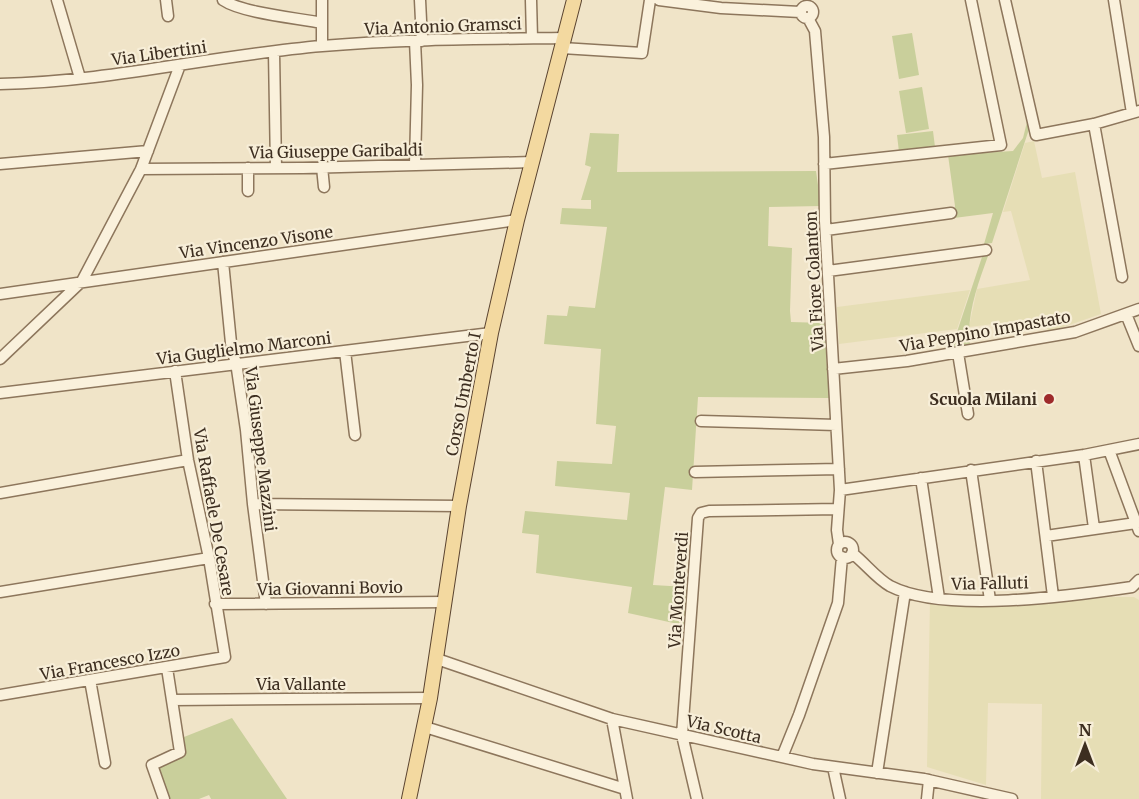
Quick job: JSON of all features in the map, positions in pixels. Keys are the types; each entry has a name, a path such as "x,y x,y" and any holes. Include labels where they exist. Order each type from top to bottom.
{"main road":[{"name":"Corso Umberto I","path":"409,799 430,698 459,506 491,333 517,220 574,0"}],"street":[{"path":"57,0 80,78"},
{"path":"166,0 168,16"},
{"path":"223,0 229,4 254,5 322,23"},
{"path":"322,0 322,46"},
{"path":"415,164 420,0"},
{"path":"531,0 532,39"},
{"name":"Via Antonio Gramsci","path":"322,46 532,39 642,53 650,0"},
{"path":"659,0 721,8 806,9"},
{"path":"824,164 1001,145 971,0"},
{"path":"1005,0 1036,135 1094,124 1136,112 1114,0"},
{"name":"Via Fiore Colanton","path":"806,9 815,31 824,137 826,230 840,490 837,509 839,544"},
{"name":"Via Libertini","path":"0,84 80,78 322,46"},
{"path":"274,52 276,168"},
{"path":"0,359 82,281 141,169 180,65"},
{"path":"1094,124 1122,277"},
{"path":"0,164 148,151"},
{"name":"Via Giuseppe Garibaldi","path":"141,169 532,162"},
{"path":"322,167 324,187"},
{"path":"248,168 248,191"},
{"path":"826,230 951,213"},
{"name":"Via Vincenzo Visone","path":"0,294 517,220"},
{"path":"828,272 986,250"},
{"name":"Via Giuseppe Mazzini","path":"223,262 232,351 246,430 266,604"},
{"name":"Via Peppino Impastato","path":"833,369 958,353 1074,332 1139,309"},
{"path":"1126,314 1139,346"},
{"name":"Via Guglielmo Marconi","path":"0,393 491,333"},
{"path":"345,351 355,435"},
{"path":"958,353 968,414"},
{"name":"Via Raffaele De Cesare","path":"175,371 188,460 209,558 225,657"},
{"path":"701,421 836,425"},
{"path":"840,490 1084,455 1139,444"},
{"path":"1046,536 1094,528 1137,527 1109,450"},
{"path":"1084,455 1094,528"},
{"path":"0,493 188,460"},
{"path":"1036,461 1053,596"},
{"path":"695,472 839,469"},
{"path":"971,470 990,600"},
{"path":"921,478 939,598"},
{"path":"253,504 459,506"},
{"name":"Via Monteverdi","path":"682,735 695,546 698,518 701,513 837,509"},
{"name":"Via Falluti","path":"839,544 849,543 852,548 847,555 888,585 904,592 939,598 990,600 1137,587"},
{"path":"782,757 838,603 847,555"},
{"path":"0,592 209,558"},
{"path":"877,773 904,592"},
{"name":"Via Giovanni Bovio","path":"215,604 445,602"},
{"name":"Via Francesco Izzo","path":"0,695 225,657"},
{"name":"Via Scotta","path":"436,659 612,719 782,757 833,767 929,780 992,797 1012,799"},
{"path":"164,799 152,765 180,752 167,668"},
{"path":"90,680 105,763"},
{"name":"Via Vallante","path":"172,700 430,698"},
{"path":"425,726 626,794 612,719"},
{"path":"682,735 697,799"},
{"path":"833,767 840,799"},
{"path":"927,799 929,780"}],"shaded area":[{"path":"1034,141 1042,178 1075,172 1101,314 1049,332 1041,318 969,327 977,289 1030,280 1011,211 1003,212 1025,143"},
{"path":"970,290 957,329 839,344 837,307"},
{"path":"1134,597 1139,600 1139,799 1041,799 1042,704 988,703 986,785 927,767 930,601 973,606 1020,605"}],"green space":[{"path":"912,33 919,75 899,79 892,36"},
{"path":"922,87 929,129 906,133 899,91"},
{"path":"1028,118 1029,129 992,243 984,244 993,213 954,218 955,206 948,155 1013,151 1023,138"},
{"path":"933,131 935,147 899,152 897,135"},
{"path":"590,133 619,134 617,172 816,171 821,206 769,207 768,246 792,248 791,322 824,323 829,398 698,397 692,490 665,487 653,585 687,587 687,626 628,613 632,587 536,573 539,535 522,533 525,511 627,520 630,493 555,486 557,461 612,464 616,426 596,424 601,349 544,344 547,315 567,316 569,306 595,308 607,227 560,224 562,208 591,209 591,200 581,200 591,167 585,165"},
{"path":"988,256 971,311 970,345 952,347 982,257"},
{"path":"232,718 287,799 211,799 209,795 199,799 170,799 158,766 186,755 184,737"}],"place":[{"name":"Scuola Milani","path":"1049,399"}]}
